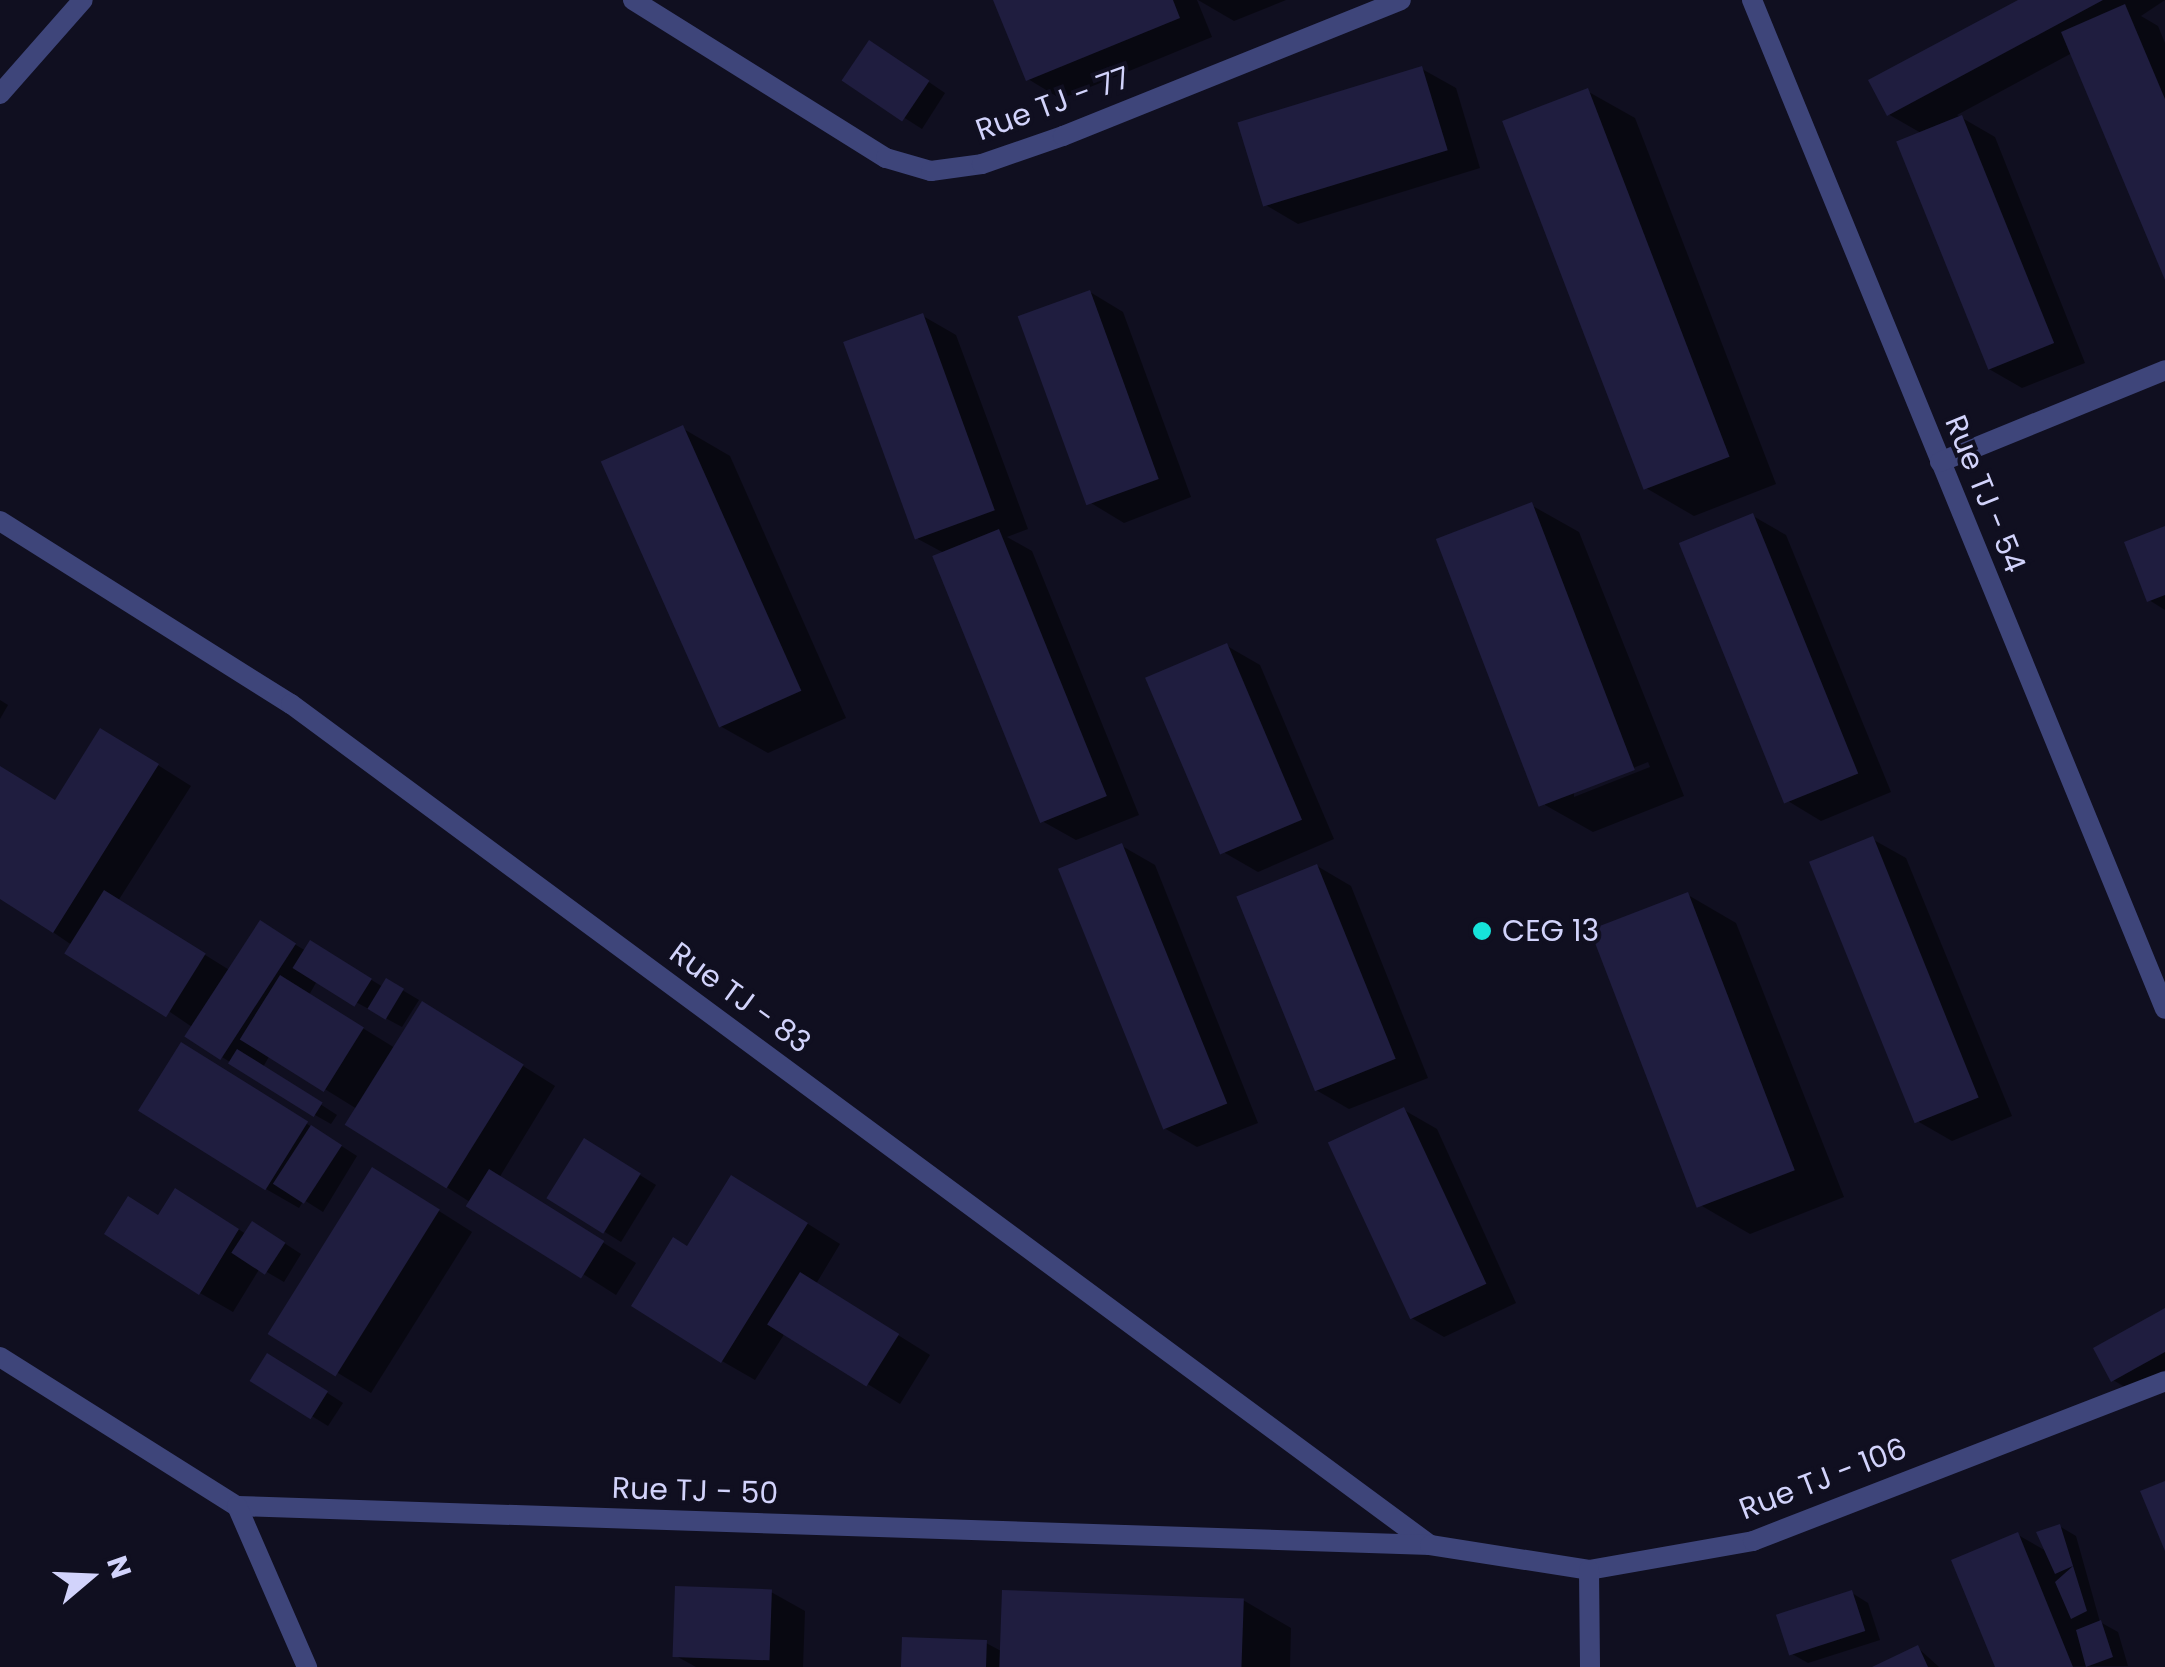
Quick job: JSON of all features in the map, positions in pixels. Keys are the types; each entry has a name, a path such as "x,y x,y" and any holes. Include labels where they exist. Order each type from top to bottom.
{"street":[{"path":"0,94 83,0"},
{"name":"Rue TJ - 77","path":"633,0 886,158 931,171 982,164 1063,136 1401,0"},
{"name":"Rue TJ - 54","path":"1752,0 2165,1009"},
{"path":"1940,462 2165,370"},
{"name":"Rue TJ - 83","path":"0,521 291,704 1430,1545"},
{"path":"0,1357 237,1506 307,1667"},
{"name":"Rue TJ - 106","path":"1430,1545 1589,1570 1753,1540 2165,1382"},
{"name":"Rue TJ - 50","path":"237,1506 1430,1545"},
{"path":"1589,1570 1590,1667"}],"building":[{"path":"993,0 1173,0 1180,18 1026,81"},
{"path":"2018,0 2103,0 1887,116 1868,80"},
{"path":"2125,4 2165,99 2165,280 2061,32"},
{"path":"869,40 930,81 902,121 842,81"},
{"path":"1422,66 1448,150 1263,207 1237,122"},
{"path":"1588,88 1730,457 1644,490 1502,121"},
{"path":"1962,115 2054,343 1988,370 1896,142"},
{"path":"1090,290 1159,479 1086,505 1018,316"},
{"path":"923,313 995,510 915,539 843,342"},
{"path":"683,425 801,691 719,727 601,462"},
{"path":"1532,502 1635,770 1539,807 1436,539"},
{"path":"1753,513 1858,774 1784,804 1679,543"},
{"path":"2165,526 2165,595 2147,602 2124,542"},
{"path":"999,529 1107,796 1040,823 932,556"},
{"path":"1227,643 1302,820 1220,855 1145,678"},
{"path":"100,728 159,764 53,933 0,899 0,766 55,800"},
{"path":"1873,836 1979,1097 1915,1123 1809,862"},
{"path":"1122,843 1227,1104 1163,1129 1058,869"},
{"path":"1317,864 1396,1059 1315,1091 1236,897"},
{"path":"104,890 206,954 166,1017 64,954"},
{"path":"1688,892 1795,1170 1697,1208 1590,930"},
{"path":"260,920 296,943 220,1060 184,1037"},
{"path":"310,940 372,979 354,1007 293,968"},
{"path":"280,975 364,1027 324,1092 240,1039"},
{"path":"386,978 404,989 385,1020 367,1009"},
{"path":"422,1001 524,1065 446,1188 345,1125"},
{"path":"181,1042 308,1121 265,1190 138,1111"},
{"path":"237,1049 323,1103 314,1117 228,1063"},
{"path":"1404,1107 1486,1284 1410,1319 1328,1142"},
{"path":"311,1125 342,1145 304,1204 273,1184"},
{"path":"584,1138 641,1174 603,1234 546,1198"},
{"path":"372,1167 440,1209 335,1376 268,1334"},
{"path":"489,1169 604,1241 581,1278 466,1206"},
{"path":"731,1175 808,1223 721,1363 631,1306 673,1237 687,1246"},
{"path":"175,1188 239,1229 199,1295 104,1234 128,1196 158,1215"},
{"path":"252,1221 286,1243 265,1275 231,1253"},
{"path":"800,1272 899,1334 866,1387 767,1325"},
{"path":"2165,1308 2165,1352 2111,1382 2093,1348"},
{"path":"267,1353 328,1391 311,1419 250,1381"},
{"path":"2165,1481 2165,1551 2140,1491"},
{"path":"2060,1524 2087,1611 2071,1619 2055,1582 2073,1566 2055,1574 2036,1532"},
{"path":"2018,1532 2073,1667 1995,1667 1951,1560"},
{"path":"675,1586 772,1589 769,1660 673,1657"},
{"path":"1002,1590 1244,1598 1241,1667 999,1667"},
{"path":"1852,1590 1865,1631 1789,1656 1776,1615"},
{"path":"2101,1620 2113,1657 2086,1667 2076,1630"},
{"path":"902,1637 987,1640 986,1667 901,1667"},
{"path":"1918,1645 1928,1667 1872,1667"}],"place":[{"name":"CEG 13","path":"1482,931"}]}
